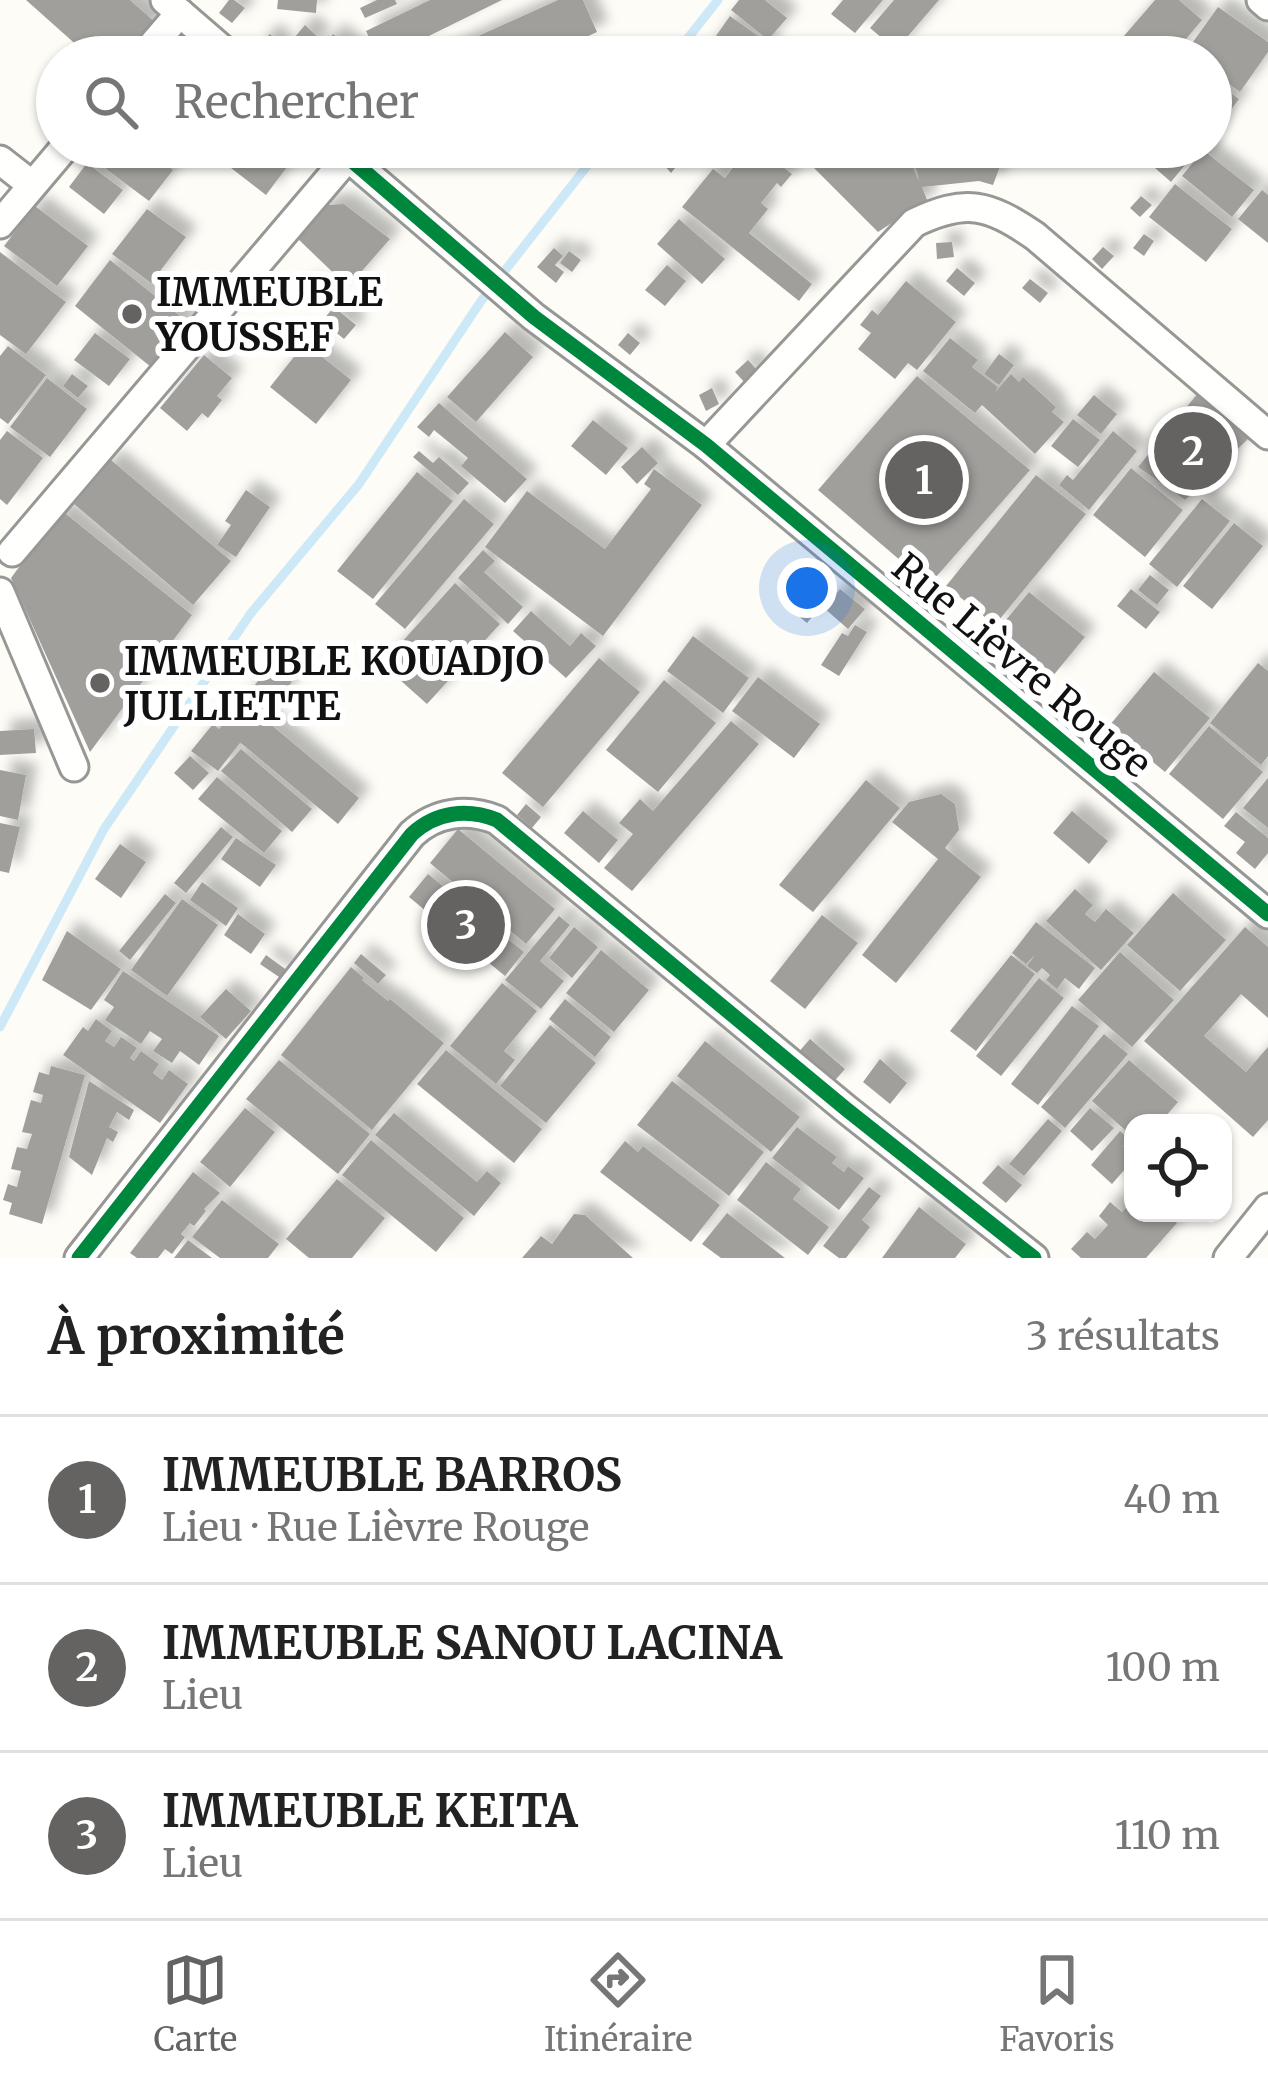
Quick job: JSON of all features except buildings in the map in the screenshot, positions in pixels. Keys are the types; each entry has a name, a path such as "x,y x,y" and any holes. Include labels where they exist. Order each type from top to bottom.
{"street":[{"path":"1261,0 1268,6"},
{"path":"155,36 172,7 206,36"},
{"path":"0,160 32,185"},
{"path":"0,224 47,168"},
{"path":"4,554 329,168"},
{"name":"Rue Lièvre Rouge","path":"361,168 505,292 706,445 1268,914"},
{"path":"706,445 914,223 943,209 980,207 1035,236 1268,435"},
{"path":"0,592 74,767"},
{"path":"79,1258 412,834 440,817 476,813 497,820 1034,1258"},
{"path":"1228,1258 1268,1208"}],"waterway":[{"path":"690,36 718,0"},
{"path":"0,1027 104,829 251,613 359,484 481,301 586,168"}],"cycle path":[{"path":"360,168 534,317 706,445 1268,914"},
{"path":"79,1258 412,834 431,821 463,813 497,820 1034,1258"}],"place":[{"name":"IMMEUBLE YOUSSEF","path":"132,314"},
{"name":"IMMEUBLE SANOU LACINA","path":"1193,451"},
{"name":"IMMEUBLE BARROS","path":"924,480"},
{"name":"IMMEUBLE KOUADJO JULLIETTE","path":"100,683"},
{"name":"IMMEUBLE KEITA","path":"466,925"}]}
